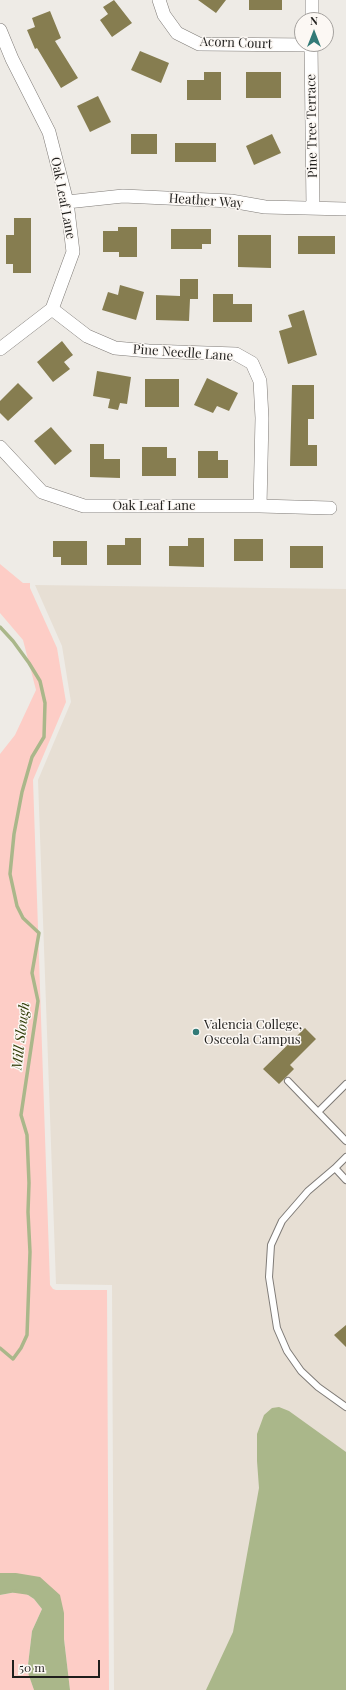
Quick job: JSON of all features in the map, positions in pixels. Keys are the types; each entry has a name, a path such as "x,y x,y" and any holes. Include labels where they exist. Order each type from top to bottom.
{"street":[{"name":"Acorn Court","path":"159,0 164,15 177,33 199,44 294,44"},
{"path":"312,0 312,12"},
{"name":"Oak Leaf Lane","path":"0,30 12,59 49,132 67,202 74,252 52,309"},
{"name":"Pine Tree Terrace","path":"311,52 313,208"},
{"name":"Heather Way","path":"67,202 123,196 231,201 265,207 346,209"},
{"path":"0,349 52,309"},
{"name":"Pine Needle Lane","path":"52,309 87,336 115,348 149,351 236,354 252,363 260,381 262,418 260,506"},
{"name":"Oak Leaf Lane","path":"0,447 42,492 84,506 260,506 330,508"}],"lane":[{"path":"288,1081 346,1141"},
{"path":"318,1112 346,1084"},
{"path":"346,1157 308,1191 282,1221 271,1245 269,1277 277,1328 287,1351 301,1371 318,1387 346,1406"},
{"path":"335,1168 346,1180"}],"shaded area":[{"path":"0,564 23,583 30,583 30,588 57,648 66,702 33,780 50,1285 56,1290 107,1290 109,1690 70,1690 64,1639 64,1613 16,1573 0,1573 0,754 15,735 36,690 23,640 0,613"},
{"name":"Valencia College, Osceola Campus","path":"35,585 346,589 346,1690 114,1690 112,1285 56,1284 38,780 71,702 62,646"},
{"path":"279,1407 289,1411 346,1452 346,1690 206,1690 233,1632 259,1488 257,1434 264,1415 272,1408"},
{"path":"0,1573 16,1573 40,1577 60,1595 64,1613 64,1639 70,1690 34,1690 28,1673 28,1665 32,1631 42,1609 34,1599 22,1591 0,1595"},
{"path":"22,1591 34,1599 42,1609 32,1631 28,1665 28,1673 34,1690 0,1690 0,1595"}],"building":[{"path":"114,0 132,23 112,37 100,20 108,14 103,7"},
{"path":"198,0 226,0 216,13"},
{"path":"249,0 282,0 282,10 249,10"},
{"path":"50,11 61,38 55,41 78,78 61,88 37,48 35,49 27,30 35,27 32,18"},
{"path":"140,51 169,63 161,83 131,70"},
{"path":"204,72 221,72 221,100 187,100 187,80 204,80"},
{"path":"246,72 281,72 281,98 246,98"},
{"path":"98,96 111,122 90,132 77,106"},
{"path":"131,134 157,134 157,154 131,154"},
{"path":"272,134 281,153 254,165 246,146"},
{"path":"175,143 216,143 216,162 175,162"},
{"path":"14,218 31,218 31,273 13,273 13,264 6,264 6,235 14,235"},
{"path":"118,227 137,227 137,257 119,257 119,252 103,252 103,231 118,231"},
{"path":"171,229 211,229 211,244 202,244 202,249 171,249"},
{"path":"238,235 271,235 271,268 238,267"},
{"path":"298,236 335,236 335,254 298,254"},
{"path":"180,279 198,279 198,299 190,299 189,321 156,320 156,295 180,296"},
{"path":"120,285 144,292 136,320 102,310 108,292 118,295"},
{"path":"213,294 233,294 233,304 252,304 252,322 213,322"},
{"path":"304,310 317,355 288,364 279,331 292,327 288,315"},
{"path":"62,341 73,355 64,362 70,369 53,382 37,362"},
{"path":"97,371 131,377 127,404 120,403 118,410 108,408 110,399 93,396"},
{"path":"207,378 238,393 229,411 217,406 213,413 194,405"},
{"path":"145,379 179,379 179,407 145,407"},
{"path":"18,383 33,398 8,421 0,413 0,401"},
{"path":"292,385 314,385 314,419 308,419 308,445 317,445 317,466 290,466"},
{"path":"51,427 72,451 55,465 34,441"},
{"path":"90,444 104,444 104,459 120,459 120,478 90,477"},
{"path":"142,447 167,447 167,458 176,458 176,476 142,476"},
{"path":"198,451 218,451 218,460 228,460 228,478 198,478"},
{"path":"125,538 141,538 141,565 107,565 107,545 125,545"},
{"path":"188,538 204,538 204,567 169,566 169,546 188,546"},
{"path":"234,539 263,539 263,561 234,561"},
{"path":"53,541 87,541 87,565 61,565 61,557 53,557"},
{"path":"290,546 323,546 323,568 290,568"},
{"path":"305,1028 316,1039 290,1065 294,1069 279,1084 263,1069"},
{"path":"346,1325 346,1347 334,1335"}],"waterway":[{"name":"Mill Slough","path":"0,627 13,641 40,681 45,703 44,737 32,757 22,792 14,834 10,874 17,906 23,918 39,933 32,973 38,1001 21,1115 27,1135 29,1183 28,1212 30,1252 27,1335 21,1348 13,1359 0,1348"},
{"name":"Mill Slough","path":"14,1591 28,1593"}],"place":[{"name":"Valencia College, Osceola Campus","path":"196,1032"}]}
